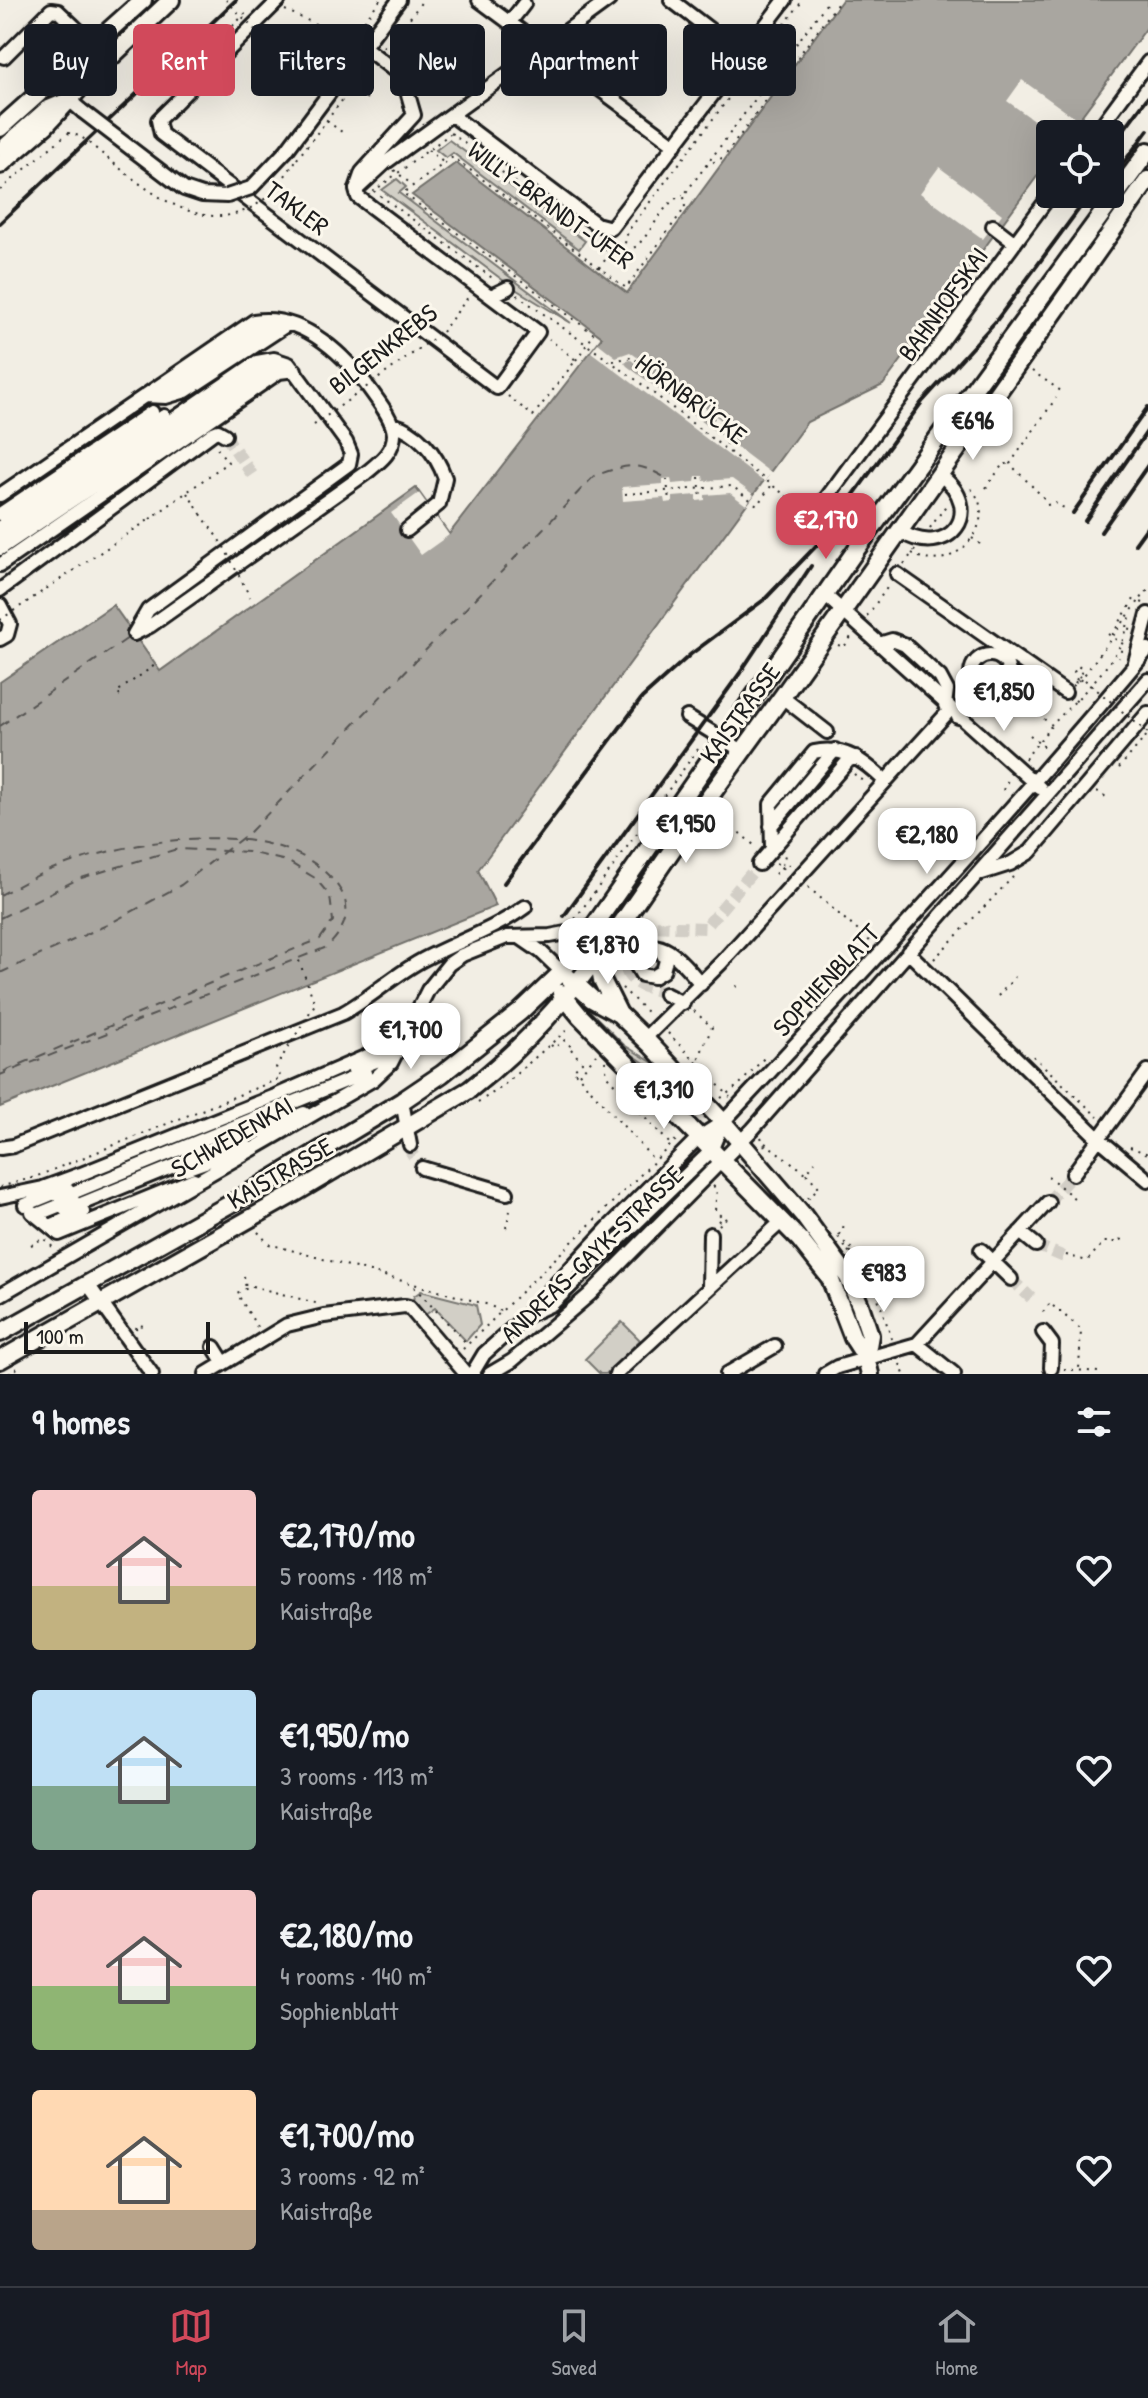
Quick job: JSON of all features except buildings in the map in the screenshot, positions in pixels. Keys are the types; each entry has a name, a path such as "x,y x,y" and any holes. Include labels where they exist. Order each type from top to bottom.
{"main road":[{"path":"117,24 143,0"},
{"path":"0,165 45,126 68,99 171,0"},
{"path":"0,128 36,96"},
{"name":"KAISTRASSE","path":"1124,182 1148,151"},
{"name":"KAISTRASSE","path":"0,1360 297,1192 469,1090 495,1070 565,1000 1019,361 1134,209 1148,180"},
{"name":"KAISTRASSE","path":"0,1333 239,1199 402,1101 442,1074 520,1012 562,972 718,737 826,596 858,547 1105,208"},
{"path":"598,957 602,980 619,1014 740,1141 803,1215 848,1277 870,1335 868,1366"},
{"path":"562,972 599,1004 619,1014"},
{"path":"562,972 559,987 565,1000 800,1240 830,1278 853,1338 868,1366"}],"street":[{"path":"58,11 68,0"},
{"path":"374,34 399,0"},
{"path":"479,0 512,24"},
{"path":"576,24 609,0"},
{"path":"671,0 702,24"},
{"name":"WILLY-BRANDT-UFER","path":"767,24 785,0"},
{"name":"TAKLER","path":"276,2 158,120 161,134 435,334 497,388 544,336"},
{"path":"510,22 524,4"},
{"path":"4,57 51,10 58,11 72,24"},
{"path":"376,55 403,77 414,115 362,172 356,190 358,197 544,336"},
{"path":"1105,120 1148,62"},
{"path":"356,190 385,163 501,79"},
{"path":"0,149 46,108 68,99 175,185 202,195 233,195 251,188 292,155 331,96"},
{"path":"610,96 675,145"},
{"name":"WILLY-BRANDT-UFER","path":"607,228 614,226 713,96"},
{"path":"453,116 596,224 607,228"},
{"path":"1124,202 1134,209"},
{"name":"BAHNHOFSKAI","path":"813,516 1011,239 1039,208"},
{"path":"1095,223 1114,236"},
{"path":"993,226 1011,239"},
{"path":"491,296 508,288"},
{"path":"0,495 141,396 177,385 262,327 283,323 307,331 346,361 379,402 392,424 394,434 388,452 366,473 150,626 134,634 148,610 349,464 351,454 346,442 290,366 269,367 0,517"},
{"path":"108,422 176,421 225,435"},
{"path":"0,508 176,421"},
{"path":"0,546 176,421"},
{"path":"0,546 176,421"},
{"path":"0,590 176,421"},
{"path":"392,424 407,429 419,439 442,471 445,484 432,512 407,530"},
{"path":"899,531 921,541 938,540 956,527 961,509 956,490 940,475"},
{"path":"897,574 1068,689"},
{"path":"826,596 1048,795"},
{"path":"0,605 10,624 7,635 0,639"},
{"path":"1134,665 1146,609"},
{"name":"SOPHIENBLATT","path":"723,1122 1034,783 1148,649"},
{"name":"SOPHIENBLATT","path":"716,1156 753,1129 1148,680"},
{"path":"644,1039 661,1026 701,984 951,711 978,689"},
{"path":"782,697 827,732"},
{"path":"979,874 1010,864 1030,852 1148,713"},
{"path":"687,717 741,750"},
{"path":"766,856 771,804 814,752 835,750 856,757 885,781"},
{"path":"766,856 848,761 856,757"},
{"path":"0,1148 13,1146 343,1013 368,1000 423,959 504,921 525,907"},
{"name":"SCHWEDENKAI","path":"0,1295 337,1101 390,1063 433,980 449,964 501,939 564,934 592,928"},
{"path":"517,937 529,942 562,972"},
{"path":"661,951 666,960 663,971 653,977 642,975 636,965 638,954 658,946 676,957 701,984"},
{"path":"908,952 998,1038 1008,1053 1098,1138 1148,1180"},
{"path":"665,994 684,1002"},
{"path":"2,1188 43,1188 275,1096 404,1040"},
{"path":"37,1215 390,1063"},
{"path":"37,1215 390,1063"},
{"path":"1073,1174 1148,1071"},
{"path":"37,1215 337,1101"},
{"path":"402,1101 410,1145"},
{"path":"526,1316 552,1304 716,1156 723,1122"},
{"name":"ANDREAS-GAYK-STRASSE","path":"469,1374 484,1354 526,1316 698,1138 723,1122"},
{"path":"37,1215 183,1170 276,1137"},
{"name":"ANDREAS-GAYK-STRASSE","path":"490,1374 512,1361 589,1295 716,1156"},
{"path":"422,1168 507,1193"},
{"path":"2,1188 59,1234 187,1180 213,1174"},
{"path":"825,1374 837,1367 868,1366 896,1350 917,1344 1048,1202"},
{"path":"616,1374 781,1222"},
{"path":"1020,1232 1036,1245"},
{"path":"709,1287 710,1254 715,1239"},
{"path":"981,1250 1011,1279"},
{"path":"87,1283 152,1374"},
{"path":"206,1374 287,1325 324,1316 405,1306 469,1374"},
{"path":"1043,1332 1052,1344 1051,1368"},
{"path":"917,1344 954,1374"},
{"path":"727,1374 775,1346"},
{"path":"214,1347 224,1363"}],"path":[{"path":"226,0 251,26"},
{"path":"362,24 380,0"},
{"path":"374,58 400,31 423,0"},
{"name":"WILLY-BRANDT-UFER","path":"623,252 628,231 803,0"},
{"name":"WILLY-BRANDT-UFER","path":"413,186 453,157 626,288 685,208 684,195 829,0"},
{"path":"706,166 724,157 840,0"},
{"path":"276,2 319,24"},
{"path":"235,24 248,11"},
{"path":"292,155 326,121 345,96"},
{"path":"363,96 371,101"},
{"path":"453,116 451,133 397,174 413,186 403,193 594,334 533,416 507,395"},
{"path":"326,121 346,135"},
{"path":"0,190 68,133"},
{"path":"451,133 609,251 623,252 641,242 674,198 684,195"},
{"path":"428,150 444,163"},
{"name":"HÖRNBRÜCKE","path":"397,174 374,191 594,348 845,539"},
{"path":"671,227 678,232"},
{"path":"599,268 609,251 607,228"},
{"name":"BILGENKREBS","path":"314,425 435,334 468,297"},
{"path":"544,336 576,360"},
{"path":"611,361 632,357 682,394 726,428 728,449"},
{"path":"1019,361 1061,391"},
{"path":"1010,464 1056,398"},
{"path":"0,620 150,519 228,462 176,421"},
{"path":"986,488 1003,464 1010,464 1044,498"},
{"path":"699,477 701,499"},
{"path":"667,479 669,502"},
{"path":"836,643 844,647 962,483 975,492 982,505 980,521 958,551 942,560 926,560 912,553"},
{"path":"625,494 732,486 757,505 772,485"},
{"path":"186,492 224,547 250,597"},
{"path":"1047,505 1055,503 1064,508"},
{"path":"970,536 980,544"},
{"path":"1110,635 1148,590"},
{"path":"1068,689 1080,680 1133,598 1146,609"},
{"path":"1119,658 1131,612"},
{"path":"1127,628 1142,631"},
{"path":"1110,635 1123,644"},
{"path":"1003,790 1052,725 1123,644"},
{"path":"120,696 117,692 155,665"},
{"path":"1085,672 1078,667 1074,672 1148,733"},
{"path":"1044,719 1052,725"},
{"path":"564,934 718,737"},
{"path":"713,811 766,856 799,879 882,952"},
{"path":"723,833 730,825"},
{"path":"782,867 786,851"},
{"path":"775,874 782,867 799,861"},
{"path":"933,960 1022,868"},
{"path":"2,1188 281,1078 276,1067 315,1004 298,958"},
{"path":"998,996 1015,977"},
{"path":"618,984 738,1106"},
{"path":"684,1002 712,1027 697,1063"},
{"path":"550,1044 554,1048 565,1040 582,1062 573,1070 655,1161"},
{"path":"571,1049 588,1064"},
{"path":"1029,1052 1106,1125"},
{"path":"577,1075 597,1053"},
{"path":"454,1360 671,1145 607,1076 603,1054"},
{"path":"753,1129 765,1143 806,1173 819,1187 810,1197"},
{"path":"765,1143 768,1174"},
{"path":"1138,1155 1127,1146 1148,1154"},
{"path":"806,1173 815,1162"},
{"path":"1048,1176 1075,1199"},
{"path":"715,1239 708,1233 722,1217 715,1210 717,1189"},
{"path":"506,1228 510,1211"},
{"path":"846,1222 838,1237 865,1260 863,1262 896,1350"},
{"path":"255,1229 269,1244 489,1305 501,1312"},
{"path":"1066,1255 1087,1261 1104,1242 1118,1242 1124,1237"},
{"path":"555,1253 558,1256"},
{"path":"244,1276 246,1289"},
{"path":"258,1328 237,1293 252,1286 328,1308"},
{"path":"414,1287 467,1344"},
{"path":"1043,1312 1052,1305 1081,1330 1079,1370"},
{"path":"135,1332 137,1325 144,1326"},
{"path":"1051,1368 1098,1372"}],"shaded area":[{"path":"842,0 1148,0 1148,26 1078,120 1036,120 1036,178 883,385 807,422 478,870 496,906 0,1107 0,682 113,605 160,671 416,488 449,534 602,337 412,195 456,163 627,293 772,96 796,96 796,63"},
{"path":"449,140 585,241 579,249 453,153 446,158 436,150"},
{"path":"397,179 406,187 399,193 571,323 512,287 382,190"},
{"path":"590,1011 624,1045 665,1070 695,1103 690,1108 647,1065 619,1045 587,1014"},
{"path":"421,1291 476,1305 480,1325 466,1341 435,1308 425,1315 412,1304 414,1296"},
{"path":"622,1322 640,1340 606,1374 600,1374 585,1359"}],"pier":[{"path":"1022,80 1075,118 1036,122 1007,101"},
{"path":"939,167 1002,214 983,239 920,193"},
{"path":"598,343 616,357 630,352 648,365 644,370 631,360 624,362 723,437 723,429 680,397 684,392 729,426 730,442 771,473 764,482 591,352"},
{"path":"696,476 703,476 704,481 732,479 754,495 746,505 730,493 705,495 705,500 697,501 697,495 673,497 673,502 665,503 664,498 623,501 622,487 663,484 663,479 671,478 672,484 695,482"},
{"path":"419,493 449,535 421,555 391,513"}],"ferry route":[{"path":"0,973 109,924 181,885 250,832 594,476 631,466 647,469 667,479"},
{"path":"0,726 131,636"},
{"path":"0,895 55,868 87,858 164,841 205,838 245,840 282,848 314,864 339,888 346,904 342,927 327,947 0,1075"},
{"path":"0,918 78,879 177,849 248,852 287,861 315,878 330,896 333,921 320,939 0,1073"}],"tunnel":[{"path":"225,435 253,476"},
{"path":"665,994 640,985 627,971 626,955 635,939 648,926 705,928 759,864"},
{"path":"410,1145 422,1168"},
{"path":"1048,1202 1073,1174"},
{"path":"1036,1245 1064,1257"},
{"path":"1011,1279 1031,1298"}],"railway":[{"path":"0,223 236,0"},
{"path":"1124,129 1148,97"},
{"path":"1124,162 1148,130"},
{"path":"504,883 642,698 691,654 765,599 816,546 922,402 996,321 1080,208"},
{"path":"1073,513 1148,407"},
{"path":"1085,521 1148,430"},
{"path":"1101,532 1148,465"},
{"path":"1135,544 1148,526"},
{"path":"564,916 740,673 811,566"}]}
